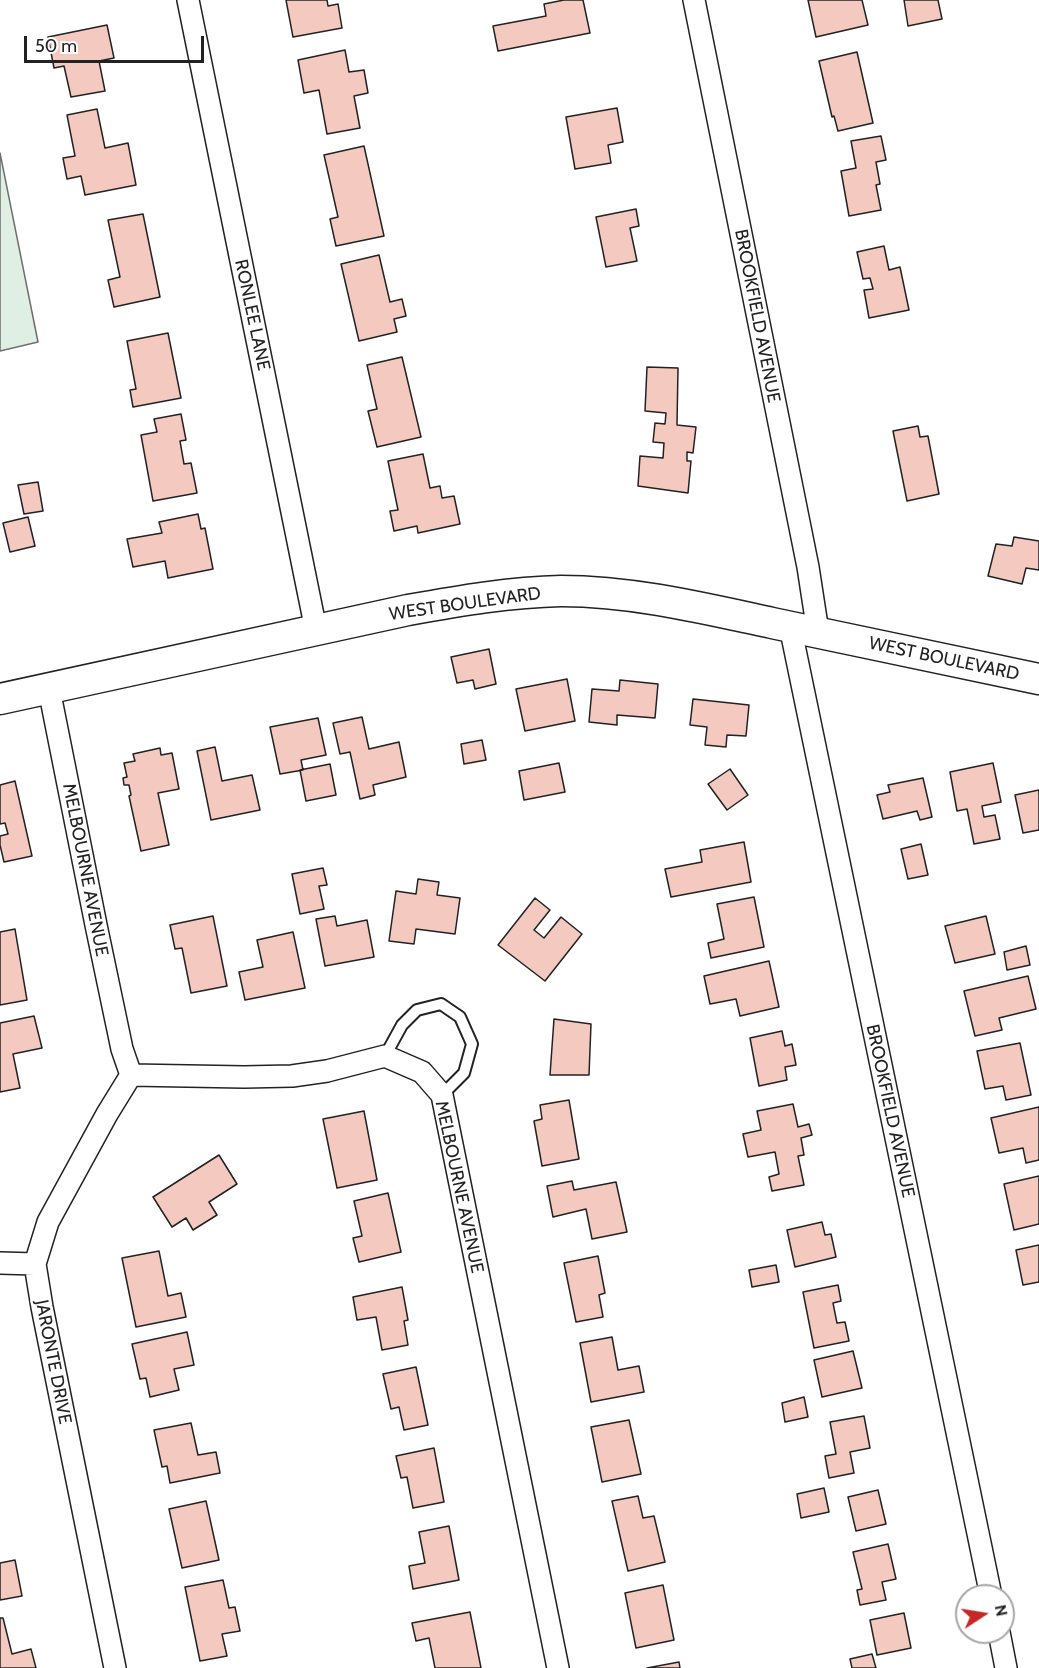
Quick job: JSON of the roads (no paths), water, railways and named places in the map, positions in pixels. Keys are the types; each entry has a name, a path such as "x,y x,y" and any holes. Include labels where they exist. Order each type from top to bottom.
{"street":[{"name":"RONLEE LANE","path":"188,0 316,630"},
{"name":"BROOKFIELD AVENUE","path":"694,0 808,567 804,629 989,1584"},
{"name":"WEST BOULEVARD","path":"0,699 460,601 519,593 562,591 623,595 687,605 1039,679"},
{"name":"MELBOURNE AVENUE","path":"49,689 122,1049 131,1075"},
{"name":"MELBOURNE AVENUE","path":"385,1056 422,1072 442,1095 558,1668"},
{"path":"131,1075 291,1076 327,1071 385,1056"},
{"name":"JARONTE DRIVE","path":"115,1668 45,1326 35,1264 48,1222 131,1075"},
{"path":"0,1263 35,1264"},
{"path":"1001,1644 1006,1668"}],"lane":[{"path":"385,1056 402,1025 417,1010 441,1004 460,1017 472,1044 464,1073 442,1095"}]}
